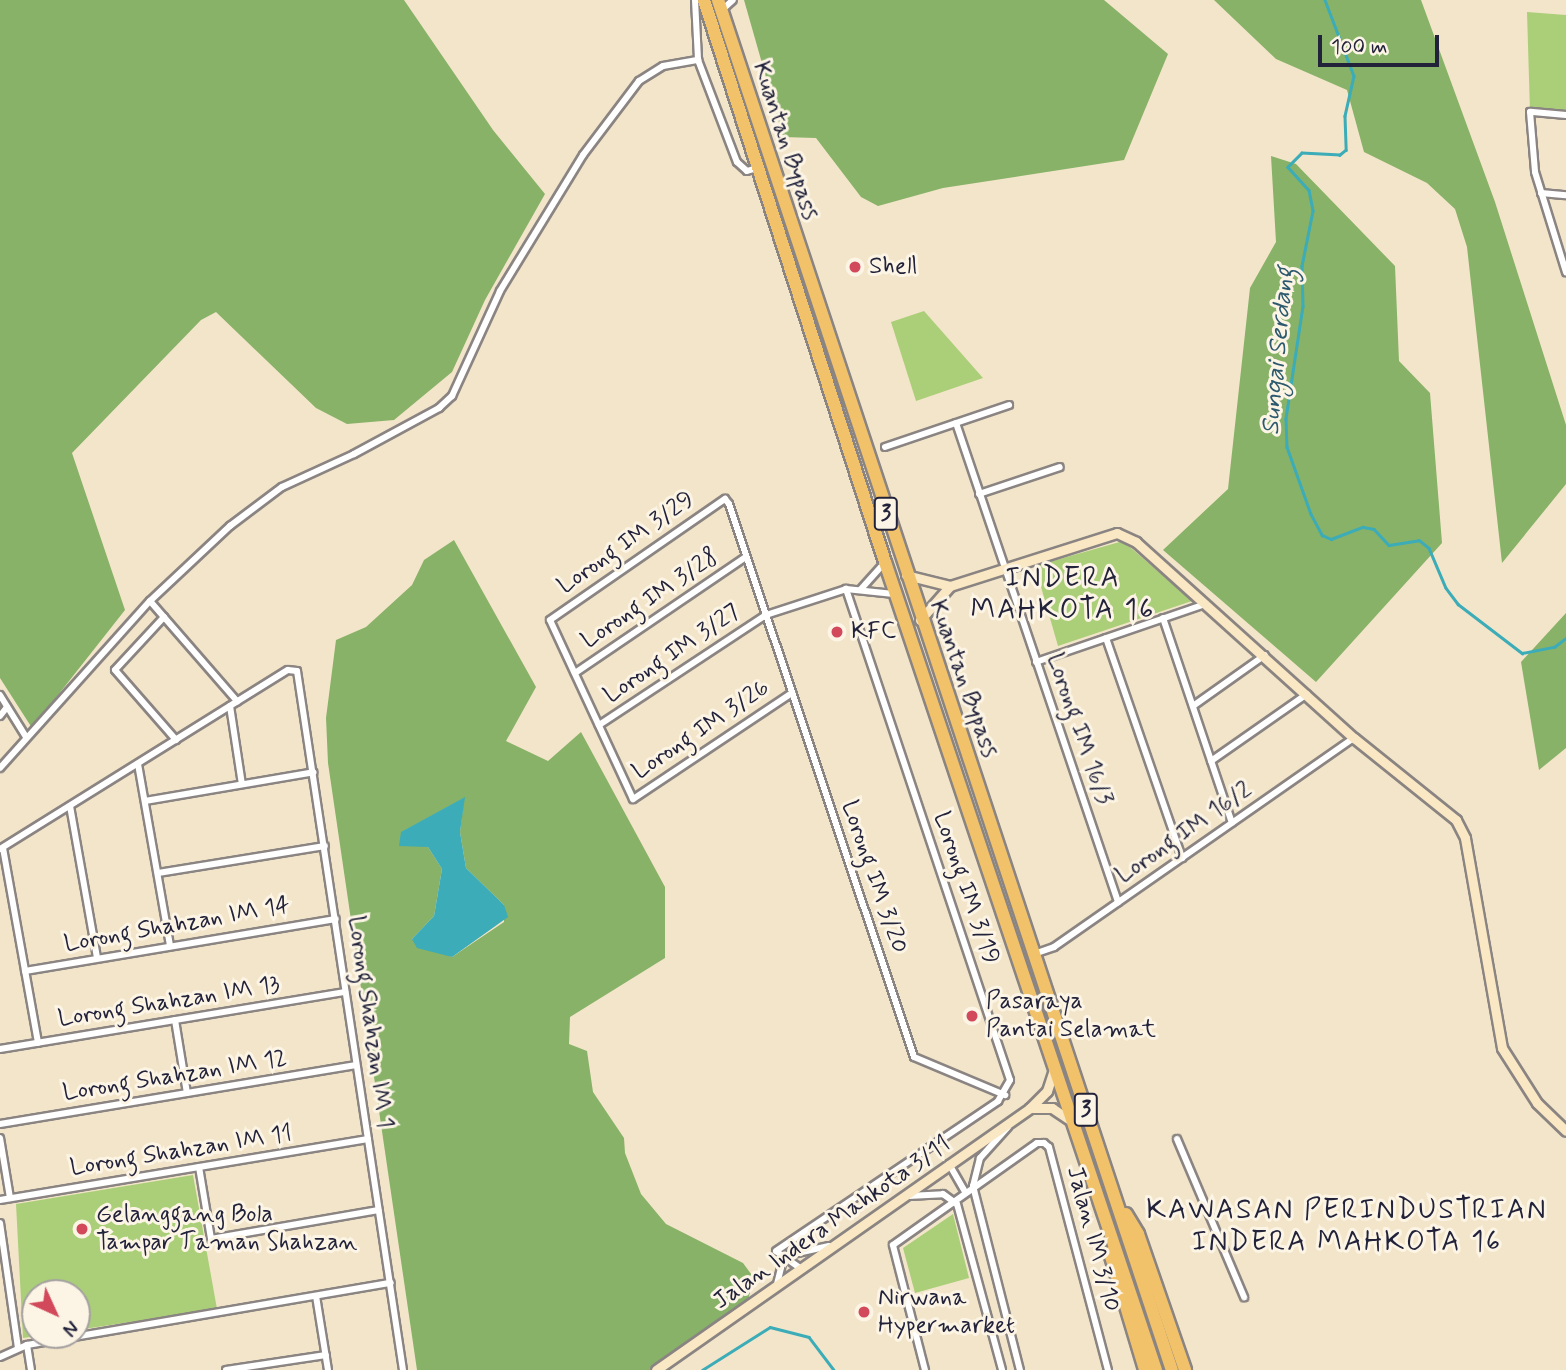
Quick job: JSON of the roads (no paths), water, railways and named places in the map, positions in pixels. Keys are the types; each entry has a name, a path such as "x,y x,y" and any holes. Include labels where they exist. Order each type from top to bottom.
{"highway":[{"name":"Kuantan Bypass","path":"704,0 885,562 1156,1370"},
{"name":"Kuantan Bypass","path":"720,5 920,620 1172,1370"},
{"path":"1113,1193 1138,1234 1185,1370"},
{"path":"1104,1217 1113,1273 1145,1370"}],"street":[{"path":"695,0 698,61 737,162 747,171 757,168"},
{"path":"720,5 733,0"},
{"path":"0,768 150,601 230,526 282,487 354,454 439,408 452,396 500,291 610,116 650,72 698,61"},
{"path":"1566,115 1530,112 1532,155 1541,193 1566,270"},
{"path":"1541,193 1566,195"},
{"path":"885,447 1009,405"},
{"name":"Lorong IM 16/3","path":"956,423 1118,902"},
{"path":"979,494 1060,467"},
{"name":"Lorong IM 3/20","path":"725,499 914,1057 1005,1095"},
{"name":"Lorong IM 3/29","path":"575,673 550,620 725,499"},
{"path":"920,620 950,586 1117,533 1136,542 1265,655 1354,738 1462,828 1502,1048 1537,1103 1566,1131"},
{"name":"Lorong IM 3/28","path":"575,673 746,557"},
{"path":"861,589 885,562"},
{"path":"906,575 950,586"},
{"name":"Lorong IM 3/27","path":"599,725 766,615 846,589 896,595"},
{"name":"Lorong IM 3/19","path":"846,589 1010,1080 1005,1095"},
{"path":"38,1043 1,849 237,701 150,601"},
{"path":"1036,662 1207,603"},
{"path":"164,617 115,670 176,740"},
{"path":"1163,618 1232,823"},
{"path":"1106,638 1182,858"},
{"path":"1192,706 1265,655"},
{"name":"Lorong Shahzan IM 1","path":"237,701 292,668 300,679 403,1370"},
{"path":"575,673 599,725"},
{"name":"Lorong IM 3/26","path":"599,725 633,799 792,693"},
{"path":"1211,761 1307,694"},
{"path":"0,695 26,737"},
{"path":"230,706 242,784"},
{"path":"0,716 7,707"},
{"name":"Lorong IM 16/2","path":"1033,955 1054,947 1354,738"},
{"path":"138,764 170,946"},
{"path":"145,801 314,772"},
{"path":"70,806 97,958"},
{"path":"158,873 325,846"},
{"name":"Lorong Shahzan IM 14","path":"25,971 336,919"},
{"name":"Lorong Shahzan IM 13","path":"0,1049 345,992"},
{"path":"175,1020 187,1093"},
{"name":"Jalan Indera Mahkota 3/11","path":"656,1370 887,1205 1030,1108 1047,1091 1054,1061"},
{"name":"Lorong Shahzan IM 12","path":"0,1124 356,1065"},
{"path":"800,1268 776,1251 1005,1095"},
{"path":"1030,1108 1052,1108 1075,1125"},
{"path":"1014,1120 980,1158 973,1186 1020,1370"},
{"path":"0,1138 10,1198"},
{"name":"Lorong Shahzan IM 11","path":"0,1200 368,1139"},
{"path":"1177,1139 1244,1297"},
{"name":"Jalan IM 3/10","path":"925,1370 893,1245 953,1199 1037,1143 1049,1147 1108,1370"},
{"path":"949,1164 965,1192"},
{"path":"199,1167 211,1239 379,1210"},
{"path":"887,1205 927,1193 953,1199 960,1210 1002,1370"},
{"path":"0,1223 18,1348"},
{"path":"784,1256 831,1245"},
{"path":"777,1286 784,1256"},
{"path":"91,1334 391,1283"},
{"path":"316,1296 328,1370"},
{"path":"0,1357 21,1347"},
{"path":"28,1349 31,1370"},
{"path":"226,1370 326,1354"}],"water":[{"path":"465,797 460,832 466,868 504,905 508,917 452,957 417,948 412,939 434,916 442,869 428,847 399,846 401,832"}],"waterway":[{"name":"Sungai Serdang","path":"1325,0 1354,76 1345,116 1346,150 1340,155 1302,153 1288,167 1309,190 1313,211 1302,266 1303,306 1286,419 1287,447 1311,514 1322,535 1331,539 1363,527 1374,529 1389,545 1419,540 1429,548 1446,588 1458,604 1522,653 1554,647 1566,638"},
{"path":"702,1370 770,1327 809,1337 834,1370"}],"place":[{"name":"Shell","path":"855,267"},
{"name":"KFC","path":"837,632"},
{"name":"Pasaraya Pantai Selamat","path":"972,1016"},
{"name":"Gelanggang Bola Tampar Taman Shahzan","path":"82,1229"},
{"name":"Nirwana Hypermarket","path":"864,1312"}],"district":[{"name":"INDERA MAHKOTA 16","path":"1063,595"},
{"name":"KAWASAN PERINDUSTRIAN INDERA MAHKOTA 16","path":"1347,1227"}]}
